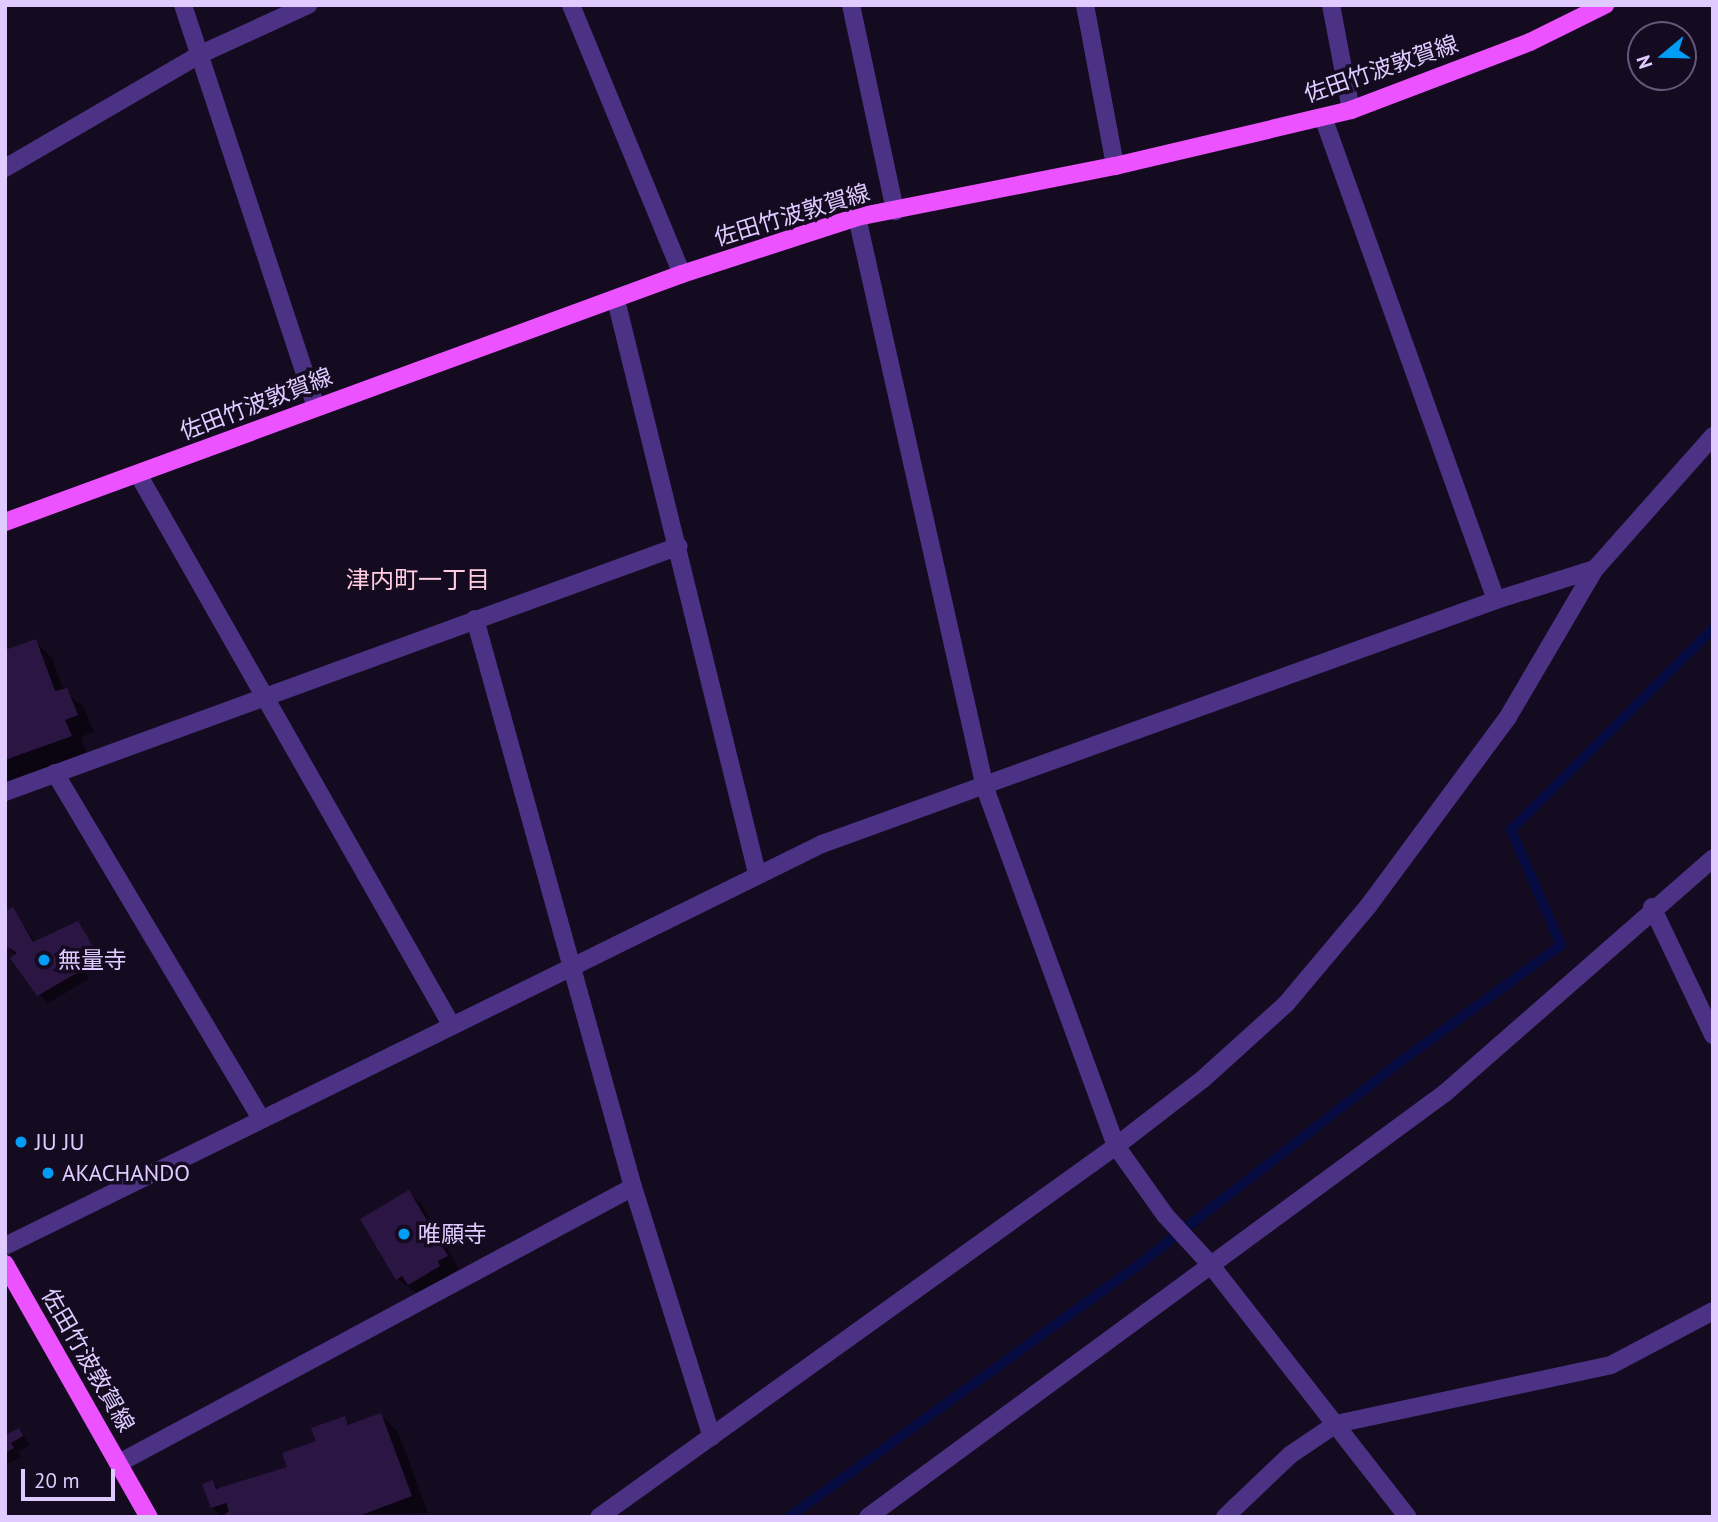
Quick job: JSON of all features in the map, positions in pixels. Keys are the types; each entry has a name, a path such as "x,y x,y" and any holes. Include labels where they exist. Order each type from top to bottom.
{"main road":[{"name":"佐田竹波敦賀線","path":"5,522 682,274 858,217 1115,166 1352,110 1580,12 1605,5"},
{"name":"佐田竹波敦賀線","path":"5,1264 149,1517"}],"street":[{"path":"183,5 316,406"},
{"path":"5,168 201,54 308,5"},
{"path":"572,5 682,274"},
{"path":"851,5 895,211"},
{"path":"1085,5 1115,166"},
{"path":"1331,5 1352,110"},
{"path":"1323,117 1496,600"},
{"path":"858,217 985,788 1116,1146 1165,1215 1210,1264 1408,1517"},
{"path":"616,300 679,546 757,873"},
{"path":"599,1517 1116,1146 1203,1079 1286,1004 1369,905 1508,717 1595,569 1713,436"},
{"path":"138,474 452,1026"},
{"path":"5,792 679,546"},
{"path":"5,1246 260,1117 452,1026 757,873 822,844 985,788 1496,600 1595,569"},
{"path":"475,619 569,967 633,1187 712,1437"},
{"path":"55,773 260,1117"},
{"path":"868,1517 1445,1093 1652,907 1713,858"},
{"path":"1652,907 1713,1035"},
{"path":"119,1463 633,1187"},
{"path":"1224,1517 1290,1455 1336,1424 1611,1364 1713,1311"}],"building":[{"path":"36,639 55,691 67,688 78,715 65,720 72,736 5,760 5,650"},
{"path":"13,907 33,942 78,921 94,948 75,959 82,970 37,996 10,958 17,953 5,945 5,912"},
{"path":"409,1190 448,1256 438,1261 440,1266 408,1285 402,1276 396,1280 360,1219"},
{"path":"381,1413 412,1496 356,1517 222,1517 229,1511 226,1503 211,1508 202,1484 213,1480 216,1489 287,1467 282,1453 316,1441 311,1428 345,1416 348,1425"},
{"path":"19,1428 23,1436 11,1443 14,1448 5,1453 5,1435"}],"waterway":[{"path":"789,1517 1133,1269 1400,1062 1561,945 1511,830 1713,629"}],"place":[{"name":"無量寺","path":"44,960"},
{"name":"JU JU","path":"21,1142"},
{"name":"AKACHANDO","path":"48,1173"},
{"name":"唯願寺","path":"404,1234"}],"district":[{"name":"津内町一丁目","path":"418,580"}]}
